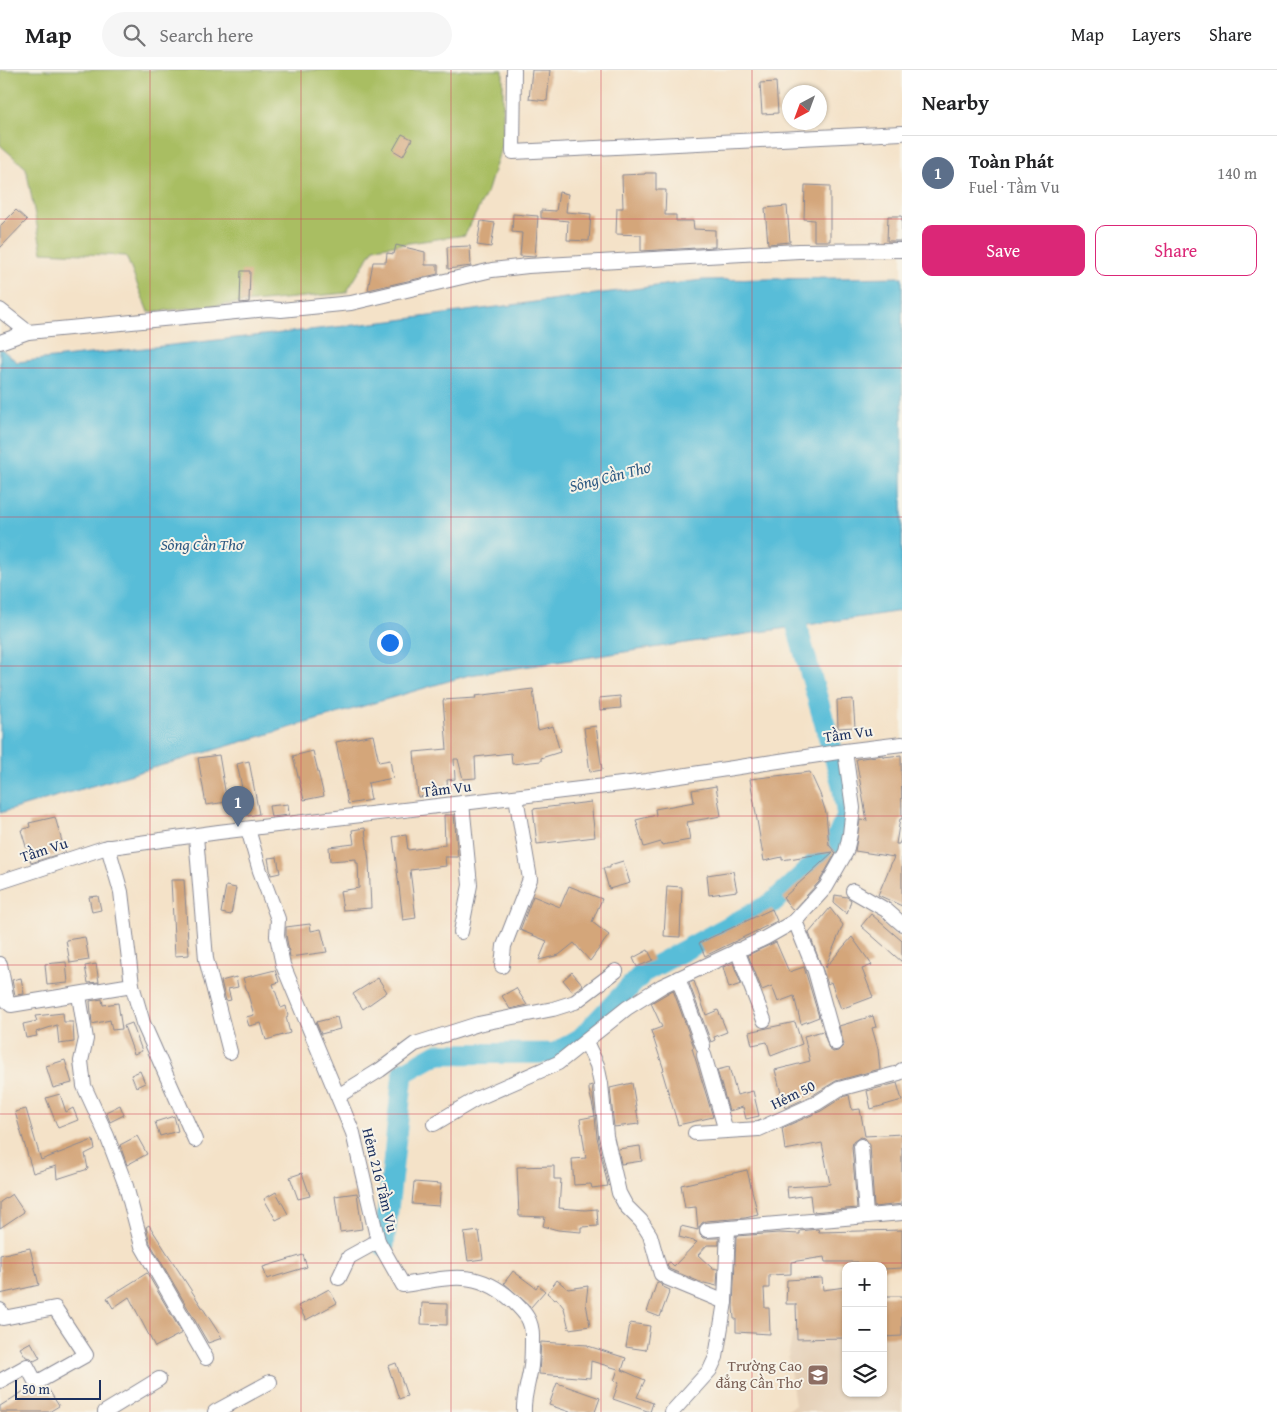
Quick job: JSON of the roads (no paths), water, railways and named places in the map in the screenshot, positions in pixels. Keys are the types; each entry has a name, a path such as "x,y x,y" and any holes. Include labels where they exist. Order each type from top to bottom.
{"street":[{"path":"514,70 513,152 902,133"},
{"path":"0,342 28,332 357,302 492,270 528,266 799,251 902,250"},
{"path":"0,310 28,332"},
{"name":"Tầm Vu","path":"0,882 108,847 647,782 790,759 902,744"},
{"path":"434,1124 476,1099 558,1063 627,1008 662,986 765,938 795,921 826,887 846,852 853,808 845,751"},
{"path":"502,966 504,946 530,879 516,797"},
{"path":"461,932 470,885 462,803"},
{"name":"Hẻm 216 Tầm Vu","path":"248,829 260,871 278,919 277,936 283,965 353,1133 378,1241 403,1285 450,1278 471,1278 490,1284 512,1301 528,1317 532,1334 531,1367 524,1402 524,1412"},
{"path":"196,836 206,959 230,1052"},
{"path":"108,847 121,892 132,986 144,1024 195,1140"},
{"path":"853,891 886,910 902,924"},
{"path":"795,921 815,971 835,1043"},
{"path":"737,950 764,1020"},
{"path":"0,964 7,1001 11,1005 132,986"},
{"path":"338,1096 380,1070 415,1044 478,1024 554,1009 575,1002 616,972"},
{"path":"678,978 704,1051 726,1131"},
{"path":"79,995 86,1039 81,1061 84,1086 107,1136 126,1186 142,1246 206,1358"},
{"path":"586,1042 597,1065 601,1084 606,1136 619,1193 626,1206 641,1221 650,1235 661,1274 725,1302"},
{"name":"Hẻm 50","path":"695,1133 759,1129 817,1103 839,1089 898,1073 902,1070"},
{"path":"861,1146 866,1216"},
{"path":"706,1230 902,1213"},
{"path":"672,1412 710,1370 716,1357 725,1302 728,1228"},
{"path":"339,1278 349,1258 378,1241"},
{"path":"0,1310 3,1318 55,1308 86,1355 36,1383 26,1366 0,1380"},
{"path":"105,1412 159,1379"},
{"path":"215,1412 270,1382"}],"water":[{"name":"Sông Cần Thơ","path":"902,277 902,611 469,675 0,813 0,348 17,362 391,321 702,280"}],"waterway":[{"path":"384,1246 403,1073 437,1054 555,1053 581,1038 644,972 772,903 831,849 847,817 842,784 797,627"}],"place":[{"name":"Toàn Phát","path":"238,827"},
{"name":"Trường Cao đẳng Cần Thơ","path":"818,1375"}]}
